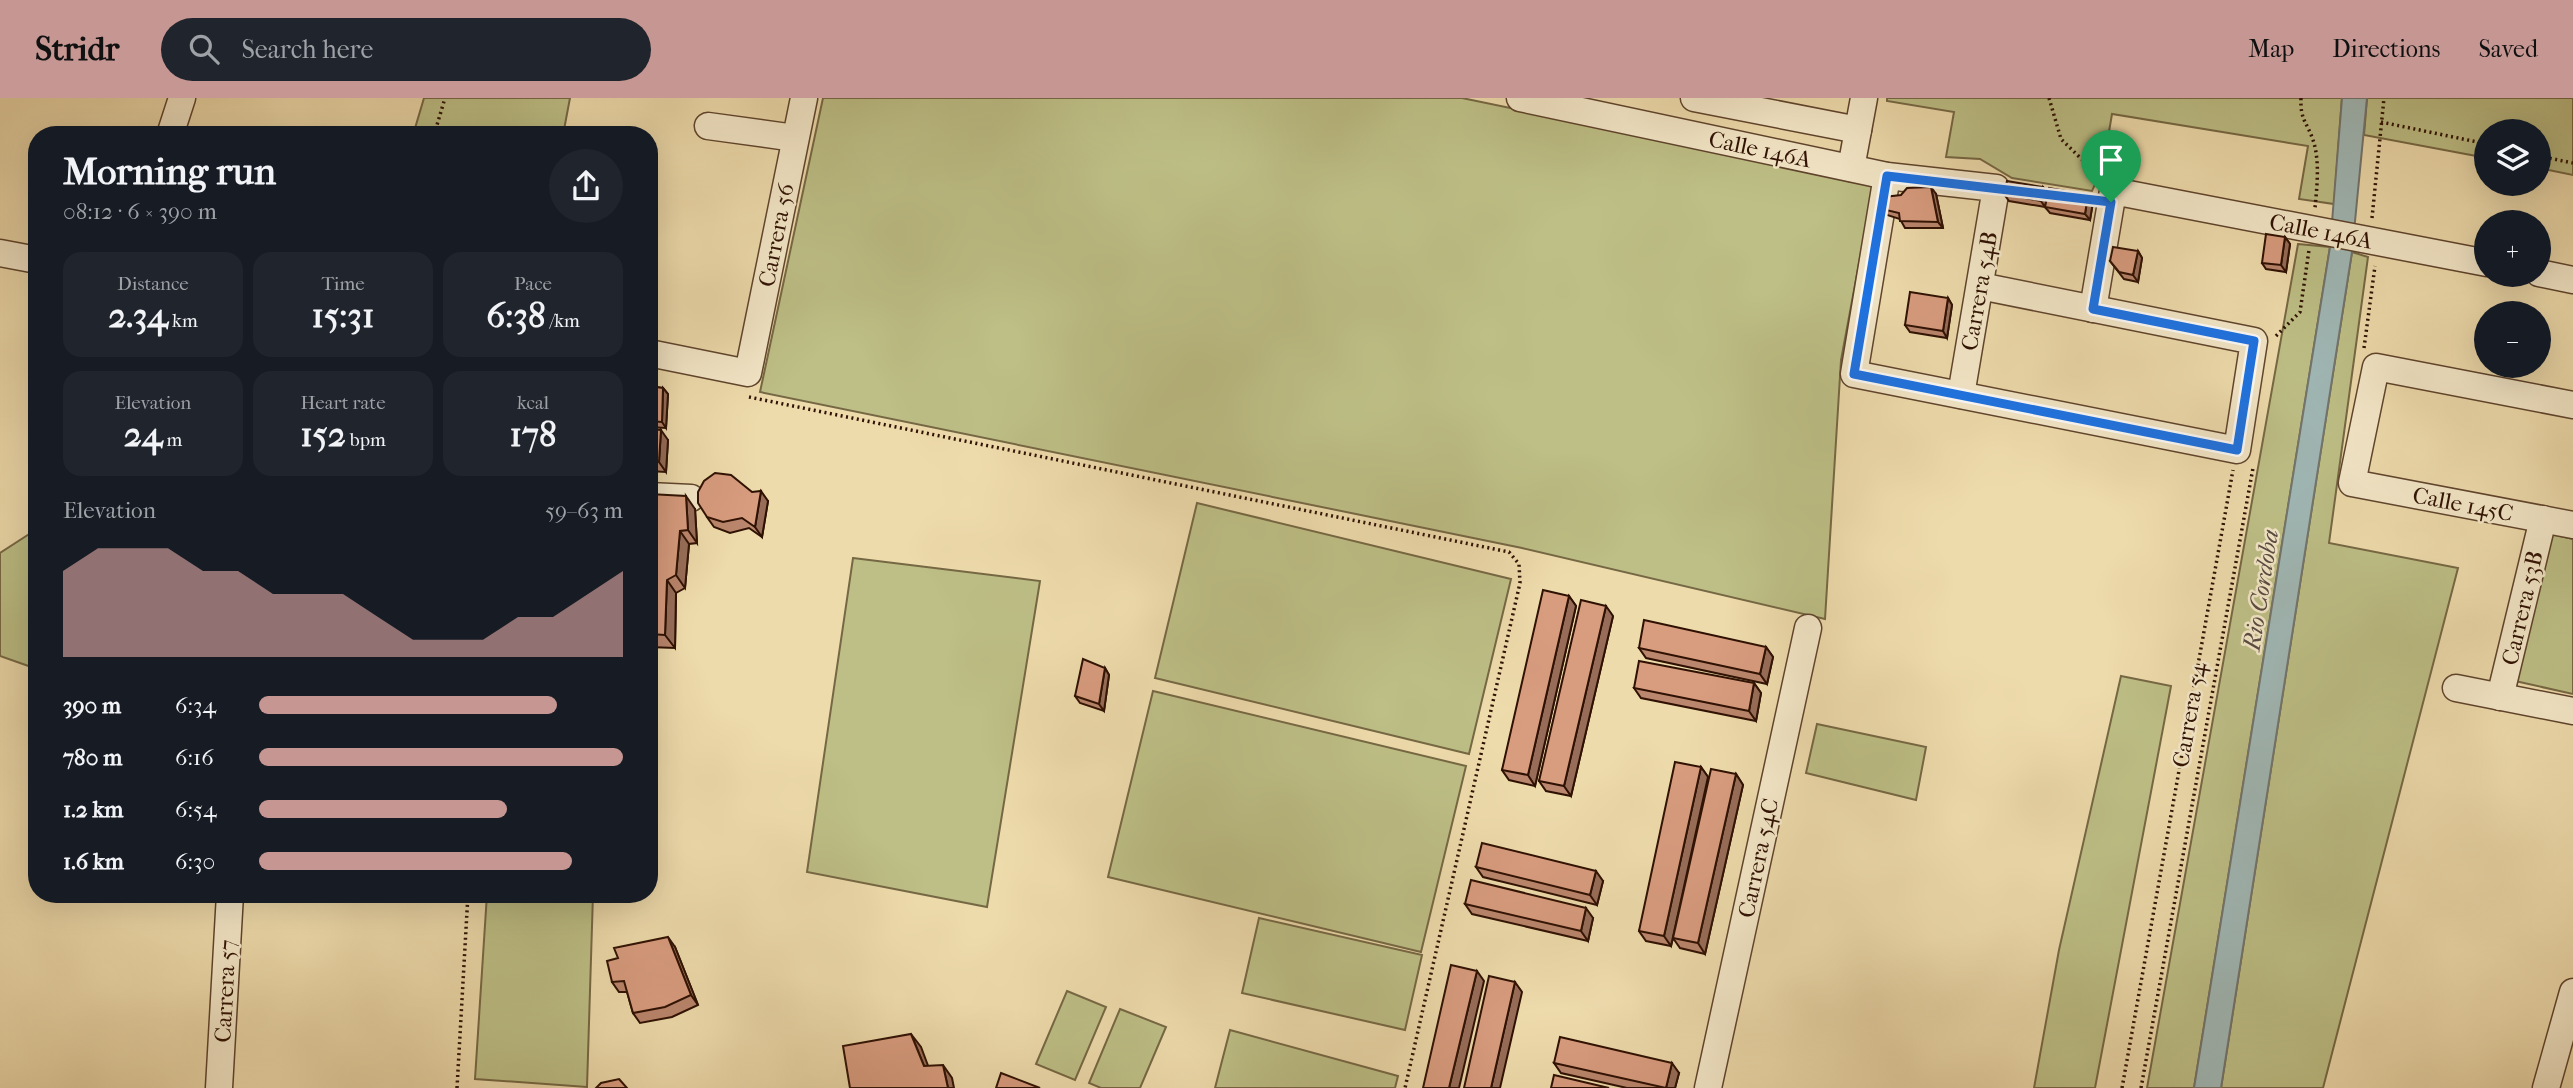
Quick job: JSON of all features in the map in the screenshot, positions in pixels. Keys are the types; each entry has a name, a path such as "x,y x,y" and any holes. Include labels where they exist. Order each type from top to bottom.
{"street":[{"path":"173,126 182,98"},
{"name":"Carrera 56","path":"658,355 748,373 804,98"},
{"path":"1694,98 1858,130"},
{"path":"1851,168 1864,98"},
{"name":"Calle 146A","path":"1523,99 1887,176 1996,188"},
{"path":"708,126 795,138"},
{"path":"1887,176 1854,374 2246,454 2268,342 1980,286"},
{"name":"Carrera 54B","path":"1961,395 1996,188"},
{"path":"2093,309 2113,191"},
{"name":"Calle 146A","path":"2113,191 2474,260"},
{"path":"0,253 28,258"},
{"path":"2551,275 2573,279"},
{"path":"2376,367 2573,405"},
{"name":"Calle 145C","path":"2376,367 2352,483 2573,525"},
{"path":"658,496 691,498"},
{"name":"Carrera 53B","path":"2500,697 2543,519"},
{"name":"Carrera 54C","path":"1708,1088 1808,628"},
{"path":"2456,688 2573,711"},
{"name":"Carrera 57","path":"219,1088 229,903"},
{"path":"2546,1088 2565,1055 2573,992"}],"path":[{"path":"437,126 445,98"},
{"path":"2049,98 2061,139 2113,191"},
{"path":"2376,367 2364,352 2384,98"},
{"path":"2381,122 2474,141"},
{"path":"2551,158 2573,163"},
{"path":"773,402 1509,552 1519,564 1520,583 1405,1088"},
{"path":"2141,1088 2246,454"},
{"name":"Carrera 54","path":"2122,1088 2246,454"},
{"path":"457,1088 467,903"}],"green space":[{"path":"424,98 570,98 565,126 416,126"},
{"path":"823,98 1462,98 1874,183 1841,360 1825,619 1522,548 760,392"},
{"path":"1887,98 2342,98 2334,204 2299,199 2308,146 2112,114 2103,167 2092,191 2012,178 1980,159 1946,157 1954,112 1887,101"},
{"path":"2367,98 2573,98 2573,175 2551,170 2551,119 2474,119 2474,156 2364,135"},
{"path":"2298,244 2330,247 2194,1088 2147,1088"},
{"path":"2352,252 2368,257 2329,543 2458,568 2323,1088 2221,1088"},
{"path":"1197,503 1511,579 1469,754 1155,678"},
{"path":"2552,534 2573,539 2573,694 2515,681"},
{"path":"28,535 28,666 0,656 0,553"},
{"path":"853,558 1040,581 987,907 807,872"},
{"path":"2121,676 2171,686 2095,1088 2034,1088 2059,950"},
{"path":"1153,691 1466,766 1421,952 1108,877"},
{"path":"1817,724 1926,747 1916,800 1806,773"},
{"path":"486,903 593,903 587,1087 475,1079"},
{"path":"1259,918 1422,955 1405,1030 1242,993"},
{"path":"1067,991 1106,1007 1075,1080 1036,1064"},
{"path":"1120,1009 1166,1027 1140,1088 1101,1088 1089,1083"},
{"path":"1230,1030 1398,1076 1395,1088 1215,1088"}],"water":[{"path":"2342,98 2367,98 2352,252 2221,1088 2194,1088 2330,247"}],"building":[{"path":"2007,181 2043,187 2041,201 2004,194"},
{"path":"1931,187 1938,222 1900,221 1899,213 1882,209 1884,197 1901,195 1907,188"},
{"path":"2049,188 2088,195 2085,214 2045,207"},
{"path":"2266,234 2285,237 2281,265 2262,263"},
{"path":"2113,247 2138,251 2133,275 2119,272 2110,261"},
{"path":"1910,292 1948,298 1943,331 1905,325"},
{"path":"658,387 663,388 662,422 658,422"},
{"path":"658,430 661,430 658,462"},
{"path":"715,473 731,475 752,492 761,491 755,527 742,518 723,522 707,517 698,503 698,492 704,481"},
{"path":"658,494 686,496 688,530 680,531 676,575 667,580 665,635 658,635"},
{"path":"1543,590 1569,596 1528,775 1502,770"},
{"path":"1581,600 1606,606 1564,786 1539,781"},
{"path":"1644,620 1766,647 1760,674 1639,648"},
{"path":"1083,659 1105,668 1099,704 1075,696"},
{"path":"1639,661 1754,683 1749,711 1634,688"},
{"path":"1675,762 1701,767 1664,936 1639,931"},
{"path":"1711,769 1736,774 1698,943 1673,938"},
{"path":"1482,843 1596,871 1590,895 1476,867"},
{"path":"1471,880 1586,908 1581,931 1465,904"},
{"path":"668,937 691,995 665,1007 633,1013 624,981 612,982 607,961 618,958 614,948"},
{"path":"1451,965 1477,971 1449,1088 1423,1088"},
{"path":"1489,976 1515,982 1491,1088 1464,1088"},
{"path":"911,1034 924,1066 943,1065 948,1088 850,1088 843,1046"},
{"path":"1560,1037 1672,1063 1666,1088 1554,1063"},
{"path":"1001,1073 1040,1088 996,1088"},
{"path":"1554,1075 1609,1088 1551,1088"},
{"path":"619,1079 627,1088 596,1088 601,1083"}],"route":[{"path":"1887,176 2111,202 2093,309 2254,341 2237,450 1854,374 1887,176"}],"water label":[{"name":"Rio Cordoba","path":"2261,590"}]}
